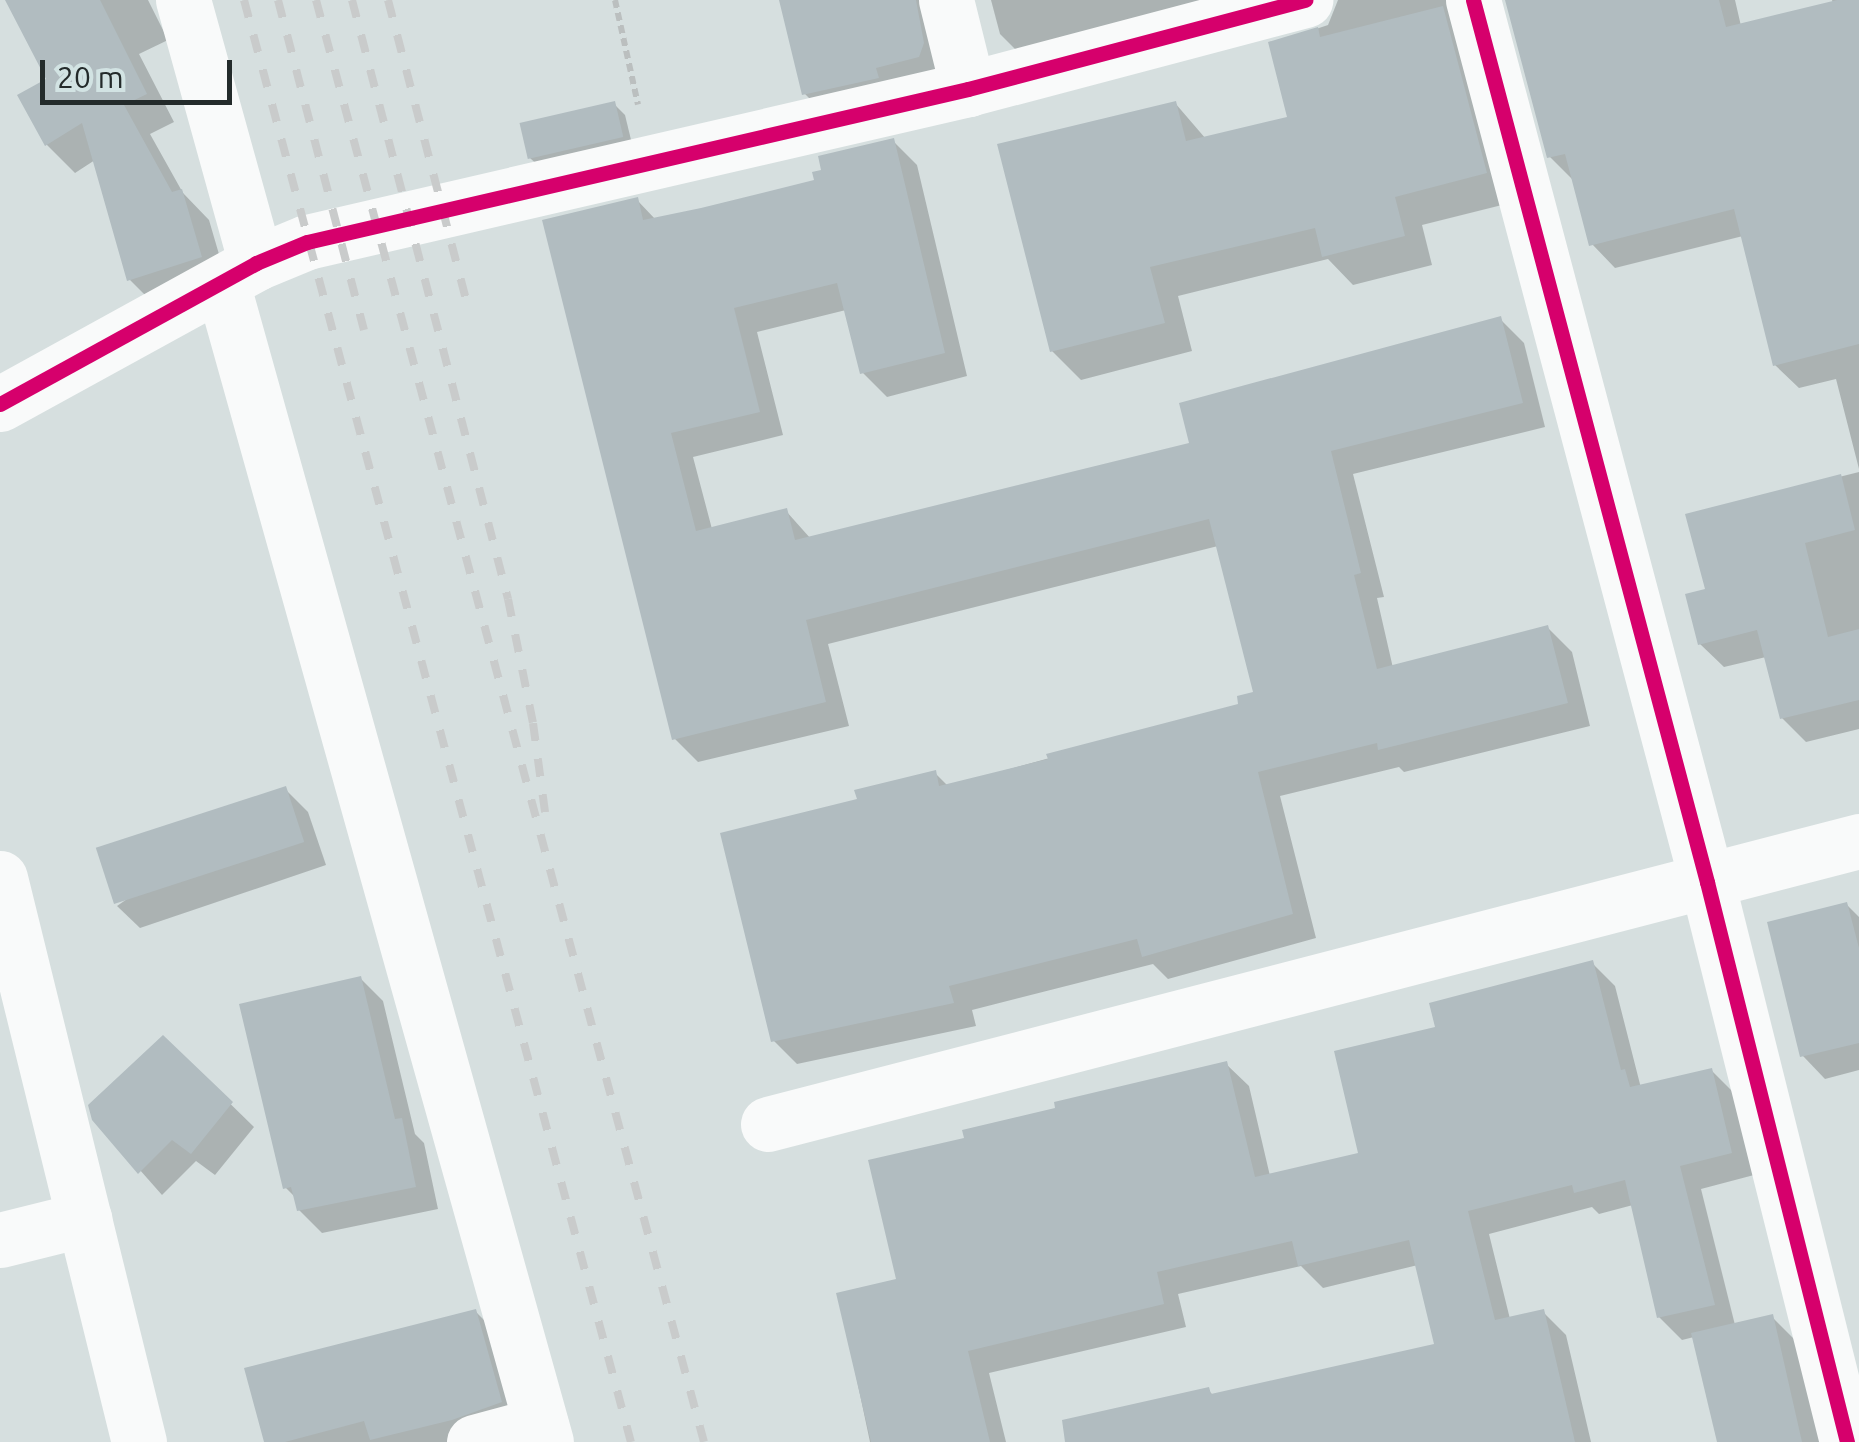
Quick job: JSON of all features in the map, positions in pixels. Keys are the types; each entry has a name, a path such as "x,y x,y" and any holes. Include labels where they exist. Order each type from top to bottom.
{"street":[{"path":"183,0 239,273 543,1433 474,1442"},
{"path":"946,0 968,88"},
{"path":"0,404 239,273 308,242 651,165 1305,0"},
{"path":"1473,0 1707,882 1847,1442"},
{"path":"768,1124 1859,841"},
{"path":"3,902 139,1442"},
{"path":"0,1240 84,1219"}],"path":[{"path":"614,0 651,165"}],"building":[{"path":"5,0 100,0 147,94 124,105 172,192 182,189 202,257 127,281 82,123 45,146 17,95 46,79"},
{"path":"779,0 916,0 924,43 919,57 876,68 879,78 802,95"},
{"path":"1505,0 1719,0 1726,27 1837,0 1859,0 1859,344 1773,366 1734,209 1589,246 1565,154 1547,158"},
{"path":"1443,6 1487,173 1395,197 1405,236 1322,257 1315,228 1150,267 1165,323 1050,352 997,144 1176,101 1186,141 1287,117 1268,42 1318,27 1320,37"},
{"path":"615,101 623,137 528,159 520,123"},
{"path":"894,138 945,353 860,374 837,283 734,308 760,412 671,433 696,531 787,508 795,540 1189,443 1179,403 1501,316 1523,403 1331,451 1361,573 1354,575 1377,669 1548,625 1568,703 1378,750 1377,743 1258,772 1293,914 1142,957 1137,939 949,986 954,1003 771,1042 720,833 857,799 854,790 936,770 939,786 1048,759 1046,754 1238,704 1237,696 1253,692 1209,519 806,620 826,702 672,740 542,220 638,197 643,220 701,208 814,180 812,172 821,170 818,156"},
{"path":"1841,474 1855,530 1805,543 1828,637 1859,629 1859,700 1780,719 1757,630 1698,645 1685,594 1705,589 1685,514"},
{"path":"286,786 304,842 114,904 96,848"},
{"path":"1847,902 1859,948 1859,1043 1800,1057 1767,922"},
{"path":"1593,960 1621,1070 1625,1069 1630,1087 1712,1068 1732,1153 1680,1166 1715,1305 1657,1318 1625,1180 1574,1193 1572,1185 1468,1211 1495,1320 1544,1309 1575,1442 1065,1442 1062,1420 1209,1387 1211,1394 1434,1344 1409,1240 1298,1266 1292,1241 1157,1272 1164,1304 968,1351 990,1442 871,1442 836,1293 896,1279 868,1160 964,1138 962,1130 1055,1108 1054,1102 1227,1061 1255,1177 1358,1153 1334,1051 1435,1027 1429,1003"},
{"path":"361,976 395,1119 402,1118 416,1187 297,1211 291,1187 283,1189 239,1004"},
{"path":"163,1035 233,1102 191,1154 172,1140 138,1174 92,1120 88,1105"},
{"path":"476,1309 502,1402 452,1420 370,1440 364,1421 285,1442 264,1442 244,1368"},
{"path":"1773,1314 1802,1442 1717,1442 1691,1333"}],"railway":[{"path":"244,0 631,1442"},
{"path":"278,0 364,330"},
{"path":"316,0 704,1442"},
{"path":"352,0 508,599 533,723 545,812"},
{"path":"388,0 467,303"}],"cycle path":[{"path":"0,404 256,263 307,242 968,89 1305,0"},
{"path":"1473,0 1707,882 1847,1442"}]}
